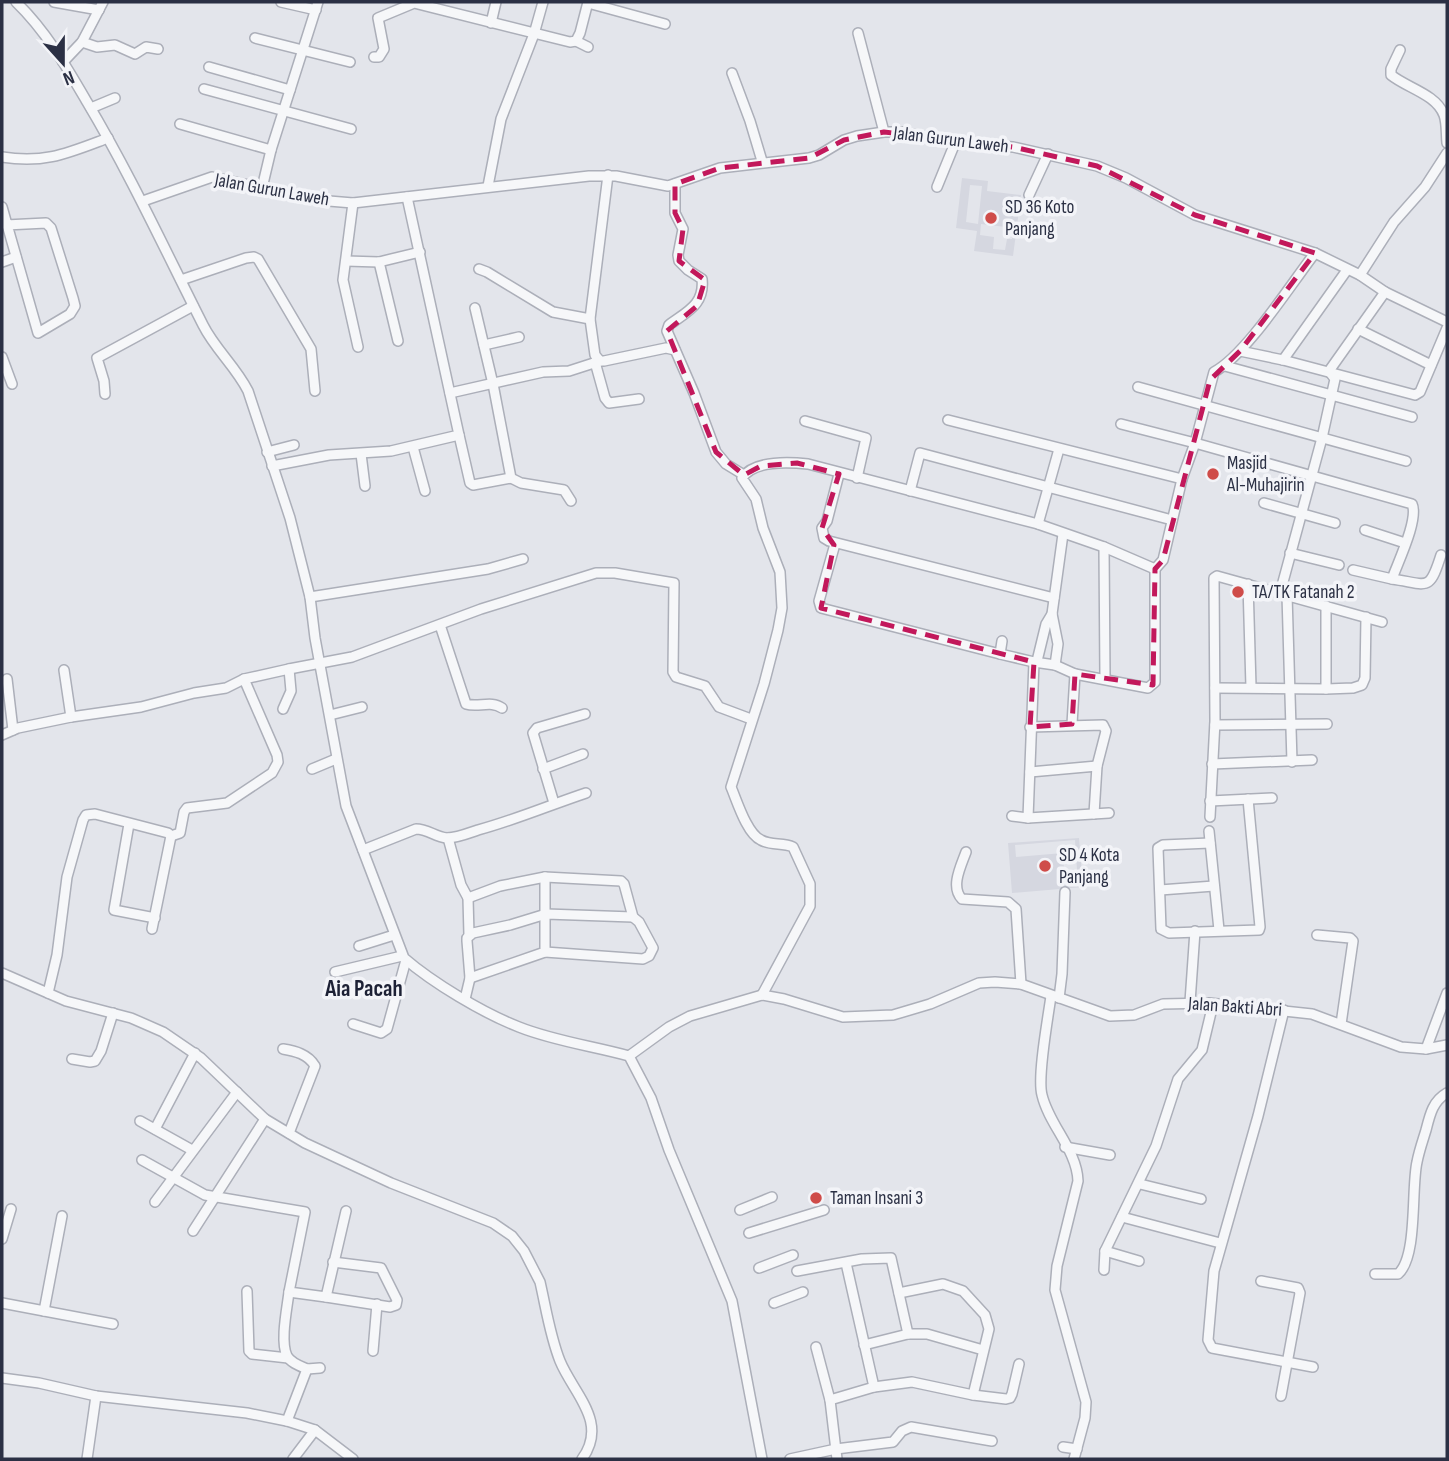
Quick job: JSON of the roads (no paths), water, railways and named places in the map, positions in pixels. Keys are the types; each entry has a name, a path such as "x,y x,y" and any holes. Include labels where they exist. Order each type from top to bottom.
{"street":[{"path":"16,2 49,39 91,108 143,201 217,349 243,381 290,518 310,597 346,806 404,958 416,970 519,1027 629,1056 651,1098 729,1292 762,1459"},
{"path":"54,2 101,6 82,42 63,62"},
{"path":"262,188 271,150 317,6 281,2"},
{"path":"491,23 496,2"},
{"path":"488,186 501,119 534,34 543,2"},
{"path":"576,41 588,2 665,24"},
{"path":"374,57 379,57 384,49 378,18 408,5 420,4 534,34 576,41 588,47"},
{"path":"858,33 884,132"},
{"path":"255,38 350,62"},
{"path":"82,42 97,47 115,45 135,54 146,47 158,49"},
{"path":"1400,50 1391,75 1426,95 1437,105 1444,115 1447,143"},
{"path":"209,67 290,90"},
{"path":"732,74 762,162"},
{"path":"204,89 351,129"},
{"path":"91,108 115,98"},
{"path":"180,124 271,150"},
{"name":"Jalan Gurun Laweh","path":"143,201 212,177 317,200 353,203 488,186 608,175 659,186 675,184 720,168 809,158 857,135 901,132 955,143 1048,154 1097,166 1126,178 1195,215 1315,253 1360,275 1385,292 1447,322"},
{"path":"2,158 41,160 108,138"},
{"path":"937,187 955,143"},
{"path":"1360,275 1394,222 1433,176 1447,153"},
{"path":"1029,195 1048,154"},
{"path":"608,175 590,319 595,355 607,401 612,404 639,399"},
{"path":"675,184 675,213 682,229 678,249 679,261 702,279 704,284 696,306 667,328 716,452 726,464 744,475"},
{"path":"407,197 470,484 511,478 521,483 564,490 571,501"},
{"path":"353,203 343,273 358,347"},
{"path":"2,211 6,225 16,257 38,333 70,314 75,306 73,298 51,228 46,223 6,225"},
{"path":"346,261 379,262 420,252"},
{"path":"835,544 819,601 821,608 1000,654 1055,665 1075,674 1148,688 1155,682 1155,569 1163,560 1182,479 1195,443 1214,372 1225,366 1240,351 1315,253"},
{"path":"2,262 16,257"},
{"path":"181,280 246,258 254,257 258,260 313,354 315,391"},
{"path":"379,262 398,341"},
{"path":"479,269 553,312 590,319"},
{"path":"1283,360 1348,270"},
{"path":"1329,371 1385,292"},
{"path":"105,394 97,358 194,306"},
{"path":"475,308 511,478"},
{"path":"1240,351 1329,371 1415,396 1420,392 1447,328"},
{"path":"1358,329 1431,365"},
{"path":"484,345 519,337"},
{"path":"450,393 543,372 569,371 597,362 666,348 674,350"},
{"path":"2,357 12,384"},
{"path":"1225,366 1412,416"},
{"path":"1292,762 1284,594 1290,553 1322,438 1335,379 1329,371"},
{"path":"1138,387 1406,461"},
{"path":"948,420 1182,479"},
{"path":"805,421 866,438 857,478"},
{"path":"1121,424 1412,504 1415,511 1392,579"},
{"path":"272,466 309,458 413,447 459,435"},
{"path":"267,452 294,445"},
{"path":"413,447 425,491"},
{"path":"1038,524 1059,449"},
{"path":"910,491 920,453 1172,520"},
{"path":"361,454 365,486"},
{"path":"762,995 810,906 810,884 793,847 785,843 760,840 751,832 731,787 779,631 782,582 756,499 742,478 744,475 761,466 797,463 1038,524 1104,547 1155,569"},
{"path":"839,474 828,521 822,528 824,538 835,544 1054,598"},
{"path":"1264,503 1335,523"},
{"path":"1365,530 1405,543"},
{"path":"1055,665 1058,644 1052,614 1063,534"},
{"path":"1104,547 1105,678"},
{"path":"1290,553 1339,565"},
{"path":"1353,570 1392,579 1430,582 1441,555"},
{"path":"310,597 488,569 523,559"},
{"path":"2,735 71,717 141,707 194,693 226,688 244,679 352,657 481,609 596,573 615,573 672,582 673,672 676,677 705,686 719,707 751,719"},
{"path":"1210,817 1215,688 1214,578 1217,576 1248,584 1382,622"},
{"path":"1248,584 1251,687"},
{"path":"1326,606 1326,689"},
{"path":"1028,818 1035,662 1046,624 1052,614"},
{"path":"1215,688 1353,688 1364,682 1366,617"},
{"path":"440,625 466,704 496,704 502,708"},
{"path":"1000,654 1002,641"},
{"path":"283,709 291,691 289,669"},
{"path":"64,670 71,717"},
{"path":"1072,724 1075,674"},
{"path":"7,679 13,730"},
{"path":"170,836 180,832 187,808 228,803 272,773 276,767 277,755 244,679"},
{"path":"330,715 362,706"},
{"path":"554,803 534,737 535,730 584,714"},
{"path":"1030,727 1100,723 1105,728 1097,766 1094,814"},
{"path":"1214,725 1327,724"},
{"path":"543,769 583,754"},
{"path":"312,769 336,759"},
{"path":"1212,764 1312,760"},
{"path":"1030,772 1097,766"},
{"path":"363,850 416,829 424,829 436,836 448,838 505,823 586,793"},
{"path":"1210,843 1158,848 1161,929 1168,933 1259,930 1248,799"},
{"path":"1210,801 1272,799"},
{"path":"48,993 57,955 67,877 83,820 90,813 168,833 170,836"},
{"path":"1012,816 1028,818 1109,813"},
{"path":"129,824 114,910 153,923 170,836"},
{"path":"1209,831 1219,930"},
{"path":"448,838 461,886 468,898 470,978 465,999"},
{"path":"966,852 956,886 958,895 962,898 1008,902 1016,909 1021,984"},
{"path":"468,898 500,886 545,877 621,881 633,917 639,922 653,948 649,956 643,959 545,952 470,978"},
{"path":"545,877 545,952"},
{"path":"1160,890 1214,886"},
{"path":"1065,892 1062,974 1055,997 1041,1092 1049,1117 1077,1168 1078,1181 1057,1266 1055,1290 1086,1402 1085,1418 1074,1459"},
{"path":"469,935 546,914 633,917"},
{"path":"1190,1002 1195,931"},
{"path":"1317,935 1350,938 1353,941 1341,1024"},
{"path":"359,946 394,936"},
{"path":"335,972 404,958"},
{"path":"353,1024 381,1032 387,1029 404,958"},
{"path":"2,973 66,1001 113,1013 163,1032 195,1053 265,1119 305,1143 391,1183 492,1223 512,1236 540,1282 560,1362 581,1395 589,1414 590,1448 582,1459"},
{"name":"Jalan Bakti Abri","path":"629,1056 669,1027 690,1016 762,995 808,1005 842,1017 859,1017 908,1012 979,983 995,982 1021,984 1098,1014 1121,1017 1163,1004 1190,1002 1284,1010 1312,1014 1401,1047 1426,1049 1447,1045"},
{"path":"1426,1049 1447,993"},
{"path":"1104,1270 1105,1251 1140,1184 1156,1146 1178,1079 1202,1050 1213,1004"},
{"path":"1284,1010 1251,1142 1220,1244 1214,1271 1209,1345 1212,1348 1314,1367"},
{"path":"72,1059 90,1062 95,1060 101,1051 113,1013"},
{"path":"283,1049 297,1051 312,1060 315,1066 289,1133"},
{"path":"155,1129 195,1053"},
{"path":"155,1202 237,1092"},
{"path":"1375,1274 1398,1274 1405,1265 1414,1215 1416,1163 1430,1114 1436,1101 1447,1093"},
{"path":"193,1231 265,1119"},
{"path":"140,1121 192,1150"},
{"path":"1066,1147 1110,1155"},
{"path":"142,1160 205,1195 305,1212 284,1330 288,1358"},
{"path":"1140,1184 1201,1199"},
{"path":"740,1210 772,1197"},
{"path":"2,1238 11,1209"},
{"path":"748,1233 824,1210"},
{"path":"326,1297 346,1211"},
{"path":"44,1311 62,1216"},
{"path":"1122,1217 1220,1244"},
{"path":"1105,1251 1139,1261"},
{"path":"759,1268 793,1255"},
{"path":"797,1271 862,1259 891,1258 908,1334"},
{"path":"289,1292 390,1307 396,1305 397,1300 381,1268 333,1262"},
{"path":"846,1263 874,1387"},
{"path":"1261,1282 1298,1288 1300,1293 1281,1396"},
{"path":"899,1293 938,1283 963,1291 975,1302 989,1322 989,1329 973,1395"},
{"path":"247,1291 249,1351 252,1354 288,1358 307,1369 320,1368"},
{"path":"774,1303 803,1292"},
{"path":"2,1303 113,1324"},
{"path":"373,1351 377,1304"},
{"path":"864,1345 908,1334 927,1334 983,1350"},
{"path":"816,1347 830,1400 837,1454"},
{"path":"830,1400 874,1387 912,1382 973,1395 1010,1398 1020,1364"},
{"path":"287,1421 307,1369"},
{"path":"2,1378 96,1396 247,1413 287,1421 315,1430 353,1459"},
{"path":"87,1459 96,1396"},
{"path":"790,1459 837,1454 892,1443 902,1431 911,1427 992,1441"},
{"path":"293,1459 315,1430"},
{"path":"1063,1447 1077,1449"}],"place":[{"name":"SD 36 Koto Panjang","path":"991,218"},
{"name":"Masjid Al-Muhajirin","path":"1213,474"},
{"name":"TA/TK Fatanah 2","path":"1238,592"},
{"name":"SD 4 Kota Panjang","path":"1045,866"},
{"name":"Taman Insani 3","path":"816,1198"}],"district":[{"name":"Aia Pacah","path":"364,989"}]}
